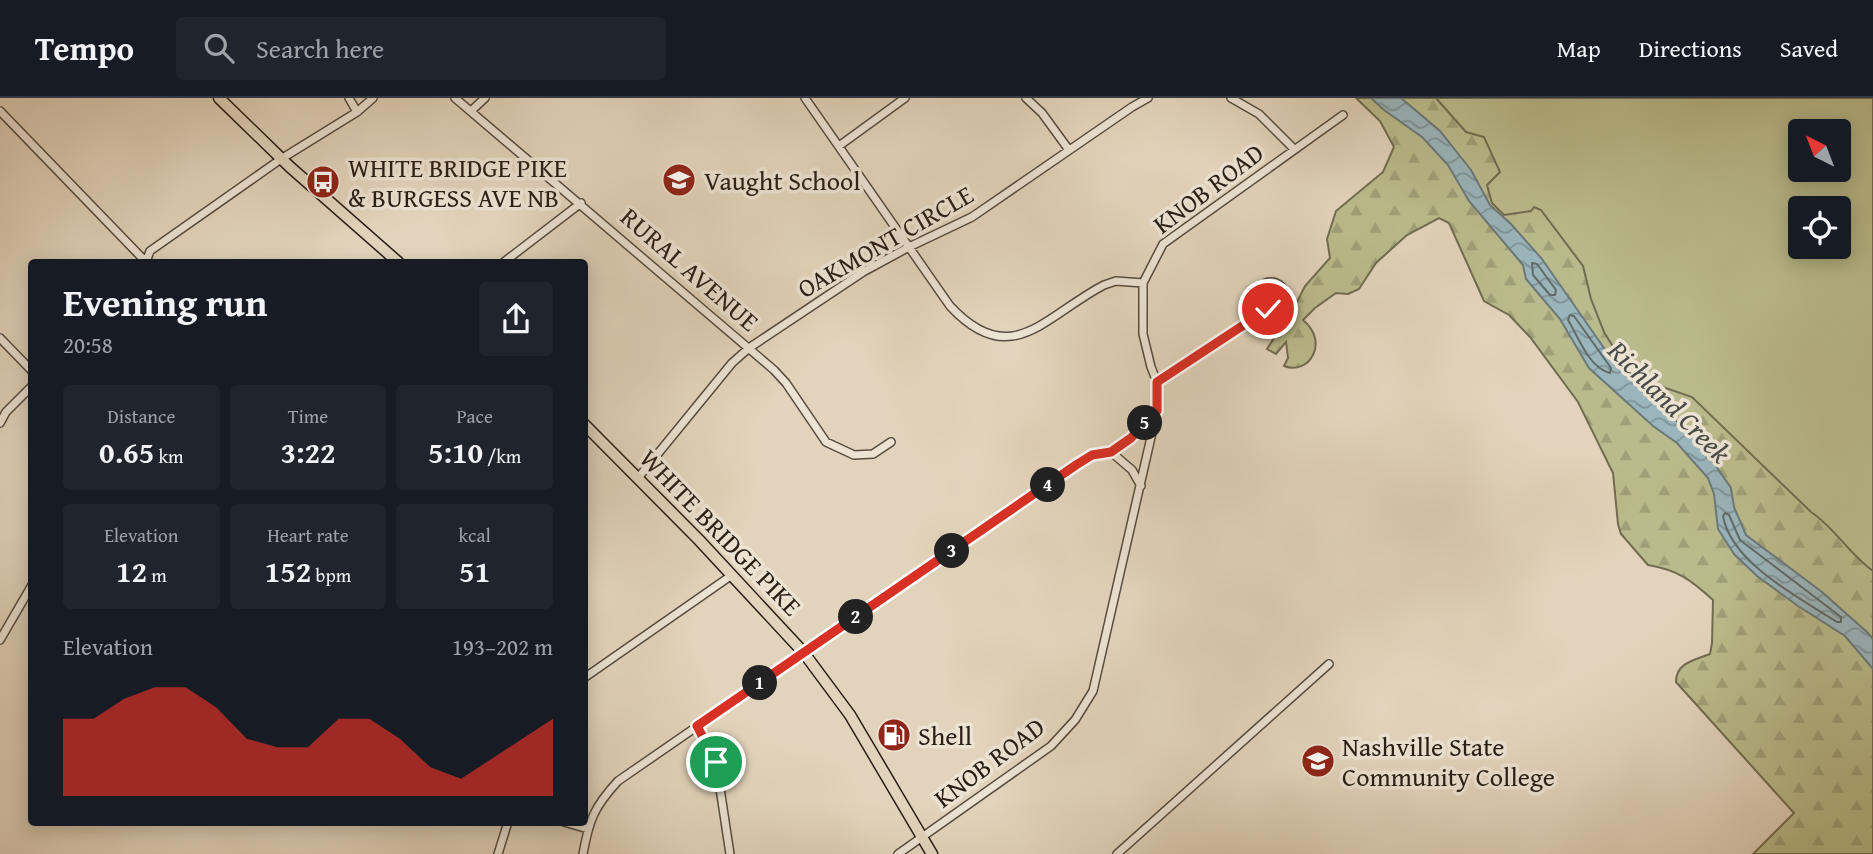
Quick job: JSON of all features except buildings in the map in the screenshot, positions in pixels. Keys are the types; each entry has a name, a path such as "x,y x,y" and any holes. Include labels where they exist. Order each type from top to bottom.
{"main road":[{"path":"219,98 281,159 395,259"},
{"name":"WHITE BRIDGE PIKE","path":"588,428 804,653 850,715 932,854"}],"street":[{"path":"349,98 357,112"},
{"path":"147,259 150,251 281,159 357,112 373,98"},
{"name":"RURAL AVENUE","path":"455,98 749,348 786,383 826,442 854,455 873,454 891,442"},
{"path":"471,111 485,98"},
{"path":"805,98 950,306 979,332 1008,338 1040,327 1104,285 1116,281 1143,283"},
{"path":"839,146 905,98"},
{"path":"1026,98 1042,113 1069,150"},
{"name":"OAKMONT CIRCLE","path":"638,478 732,363 749,348 863,272 972,217 1148,98"},
{"path":"1231,98 1259,114 1294,149"},
{"path":"0,111 143,259"},
{"name":"KNOB ROAD","path":"898,854 1051,746 1075,720 1093,691 1157,411 1157,382 1143,334 1143,283 1163,244 1343,115"},
{"path":"508,259 581,203"},
{"path":"1157,382 1266,309"},
{"path":"0,338 28,367"},
{"path":"0,423 6,412 28,390"},
{"path":"583,854 595,809 618,781 1076,465 1092,455 1111,452 1131,438 1157,411"},
{"path":"1111,452 1132,470 1141,486"},
{"path":"588,675 732,575"},
{"path":"0,640 28,592"},
{"path":"1116,854 1329,663"},
{"path":"697,726 716,762 730,854"},
{"path":"498,854 508,826"},
{"path":"578,826 588,829"}],"green space":[{"path":"1356,98 1436,98 1466,132 1484,137 1500,172 1487,185 1492,203 1504,215 1531,211 1534,207 1541,210 1583,266 1591,299 1604,332 1631,376 1692,397 1873,571 1873,854 1753,854 1794,813 1676,682 1683,666 1710,654 1713,600 1684,577 1648,565 1621,534 1613,473 1578,402 1530,337 1509,315 1484,301 1449,223 1439,218 1407,235 1376,263 1359,289 1348,294 1336,293 1315,308 1303,320 1315,338 1313,355 1308,362 1293,368 1284,366 1288,358 1286,342 1276,354 1267,349 1305,286 1330,258 1327,239 1336,211 1383,172 1394,147 1380,121"},
{"path":"1401,98 1873,98 1873,639 1645,394"}],"water":[{"path":"1371,98 1401,98 1440,131 1471,170 1490,205 1542,259 1604,348 1645,394 1669,413 1709,456 1731,488 1734,507 1746,535 1822,592 1873,639 1873,669 1845,636 1757,576 1734,554 1718,529 1714,494 1708,478 1677,443 1653,426 1589,368 1560,319 1526,279 1523,265 1469,201 1448,165 1422,137"}],"place":[{"name":"Vaught School","path":"679,180"},
{"name":"WHITE BRIDGE PIKE & BURGESS AVE NB","path":"323,182"},
{"name":"Shell","path":"894,735"},
{"name":"Nashville State Community College","path":"1318,761"}],"route":[{"path":"716,762 697,726 1076,465 1092,455 1111,452 1131,438 1157,411 1157,382 1268,309"}],"water label":[{"name":"Richland Creek","path":"1670,401"}]}
